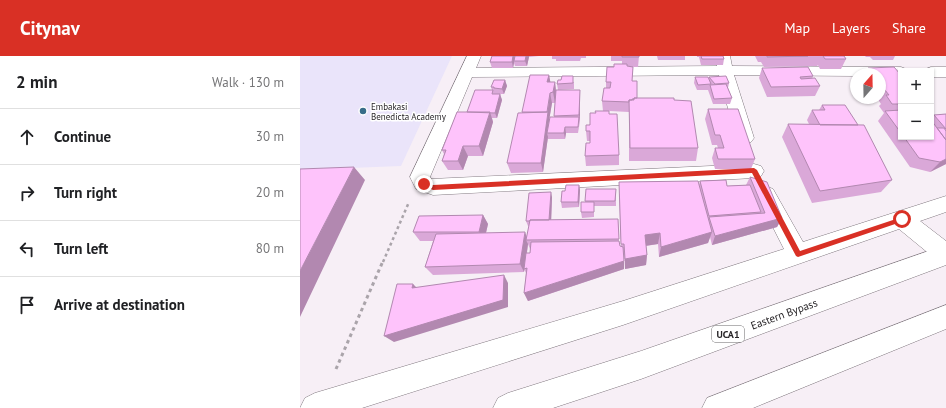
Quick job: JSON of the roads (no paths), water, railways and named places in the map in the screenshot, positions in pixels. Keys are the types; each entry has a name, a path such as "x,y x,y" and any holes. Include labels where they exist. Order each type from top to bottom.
{"street":[{"path":"474,56 420,177 424,184 433,187 754,170"},
{"path":"466,73 724,63 898,72"},
{"path":"724,63 754,170 798,254"},
{"path":"934,72 946,72"},
{"path":"317,407 623,313 946,204"},
{"path":"902,219 946,255"},
{"name":"Eastern Bypass","path":"508,408 641,365 946,255"},
{"path":"717,408 946,317"}],"place":[{"name":"Embakasi Benedicta Academy","path":"363,111"}]}
